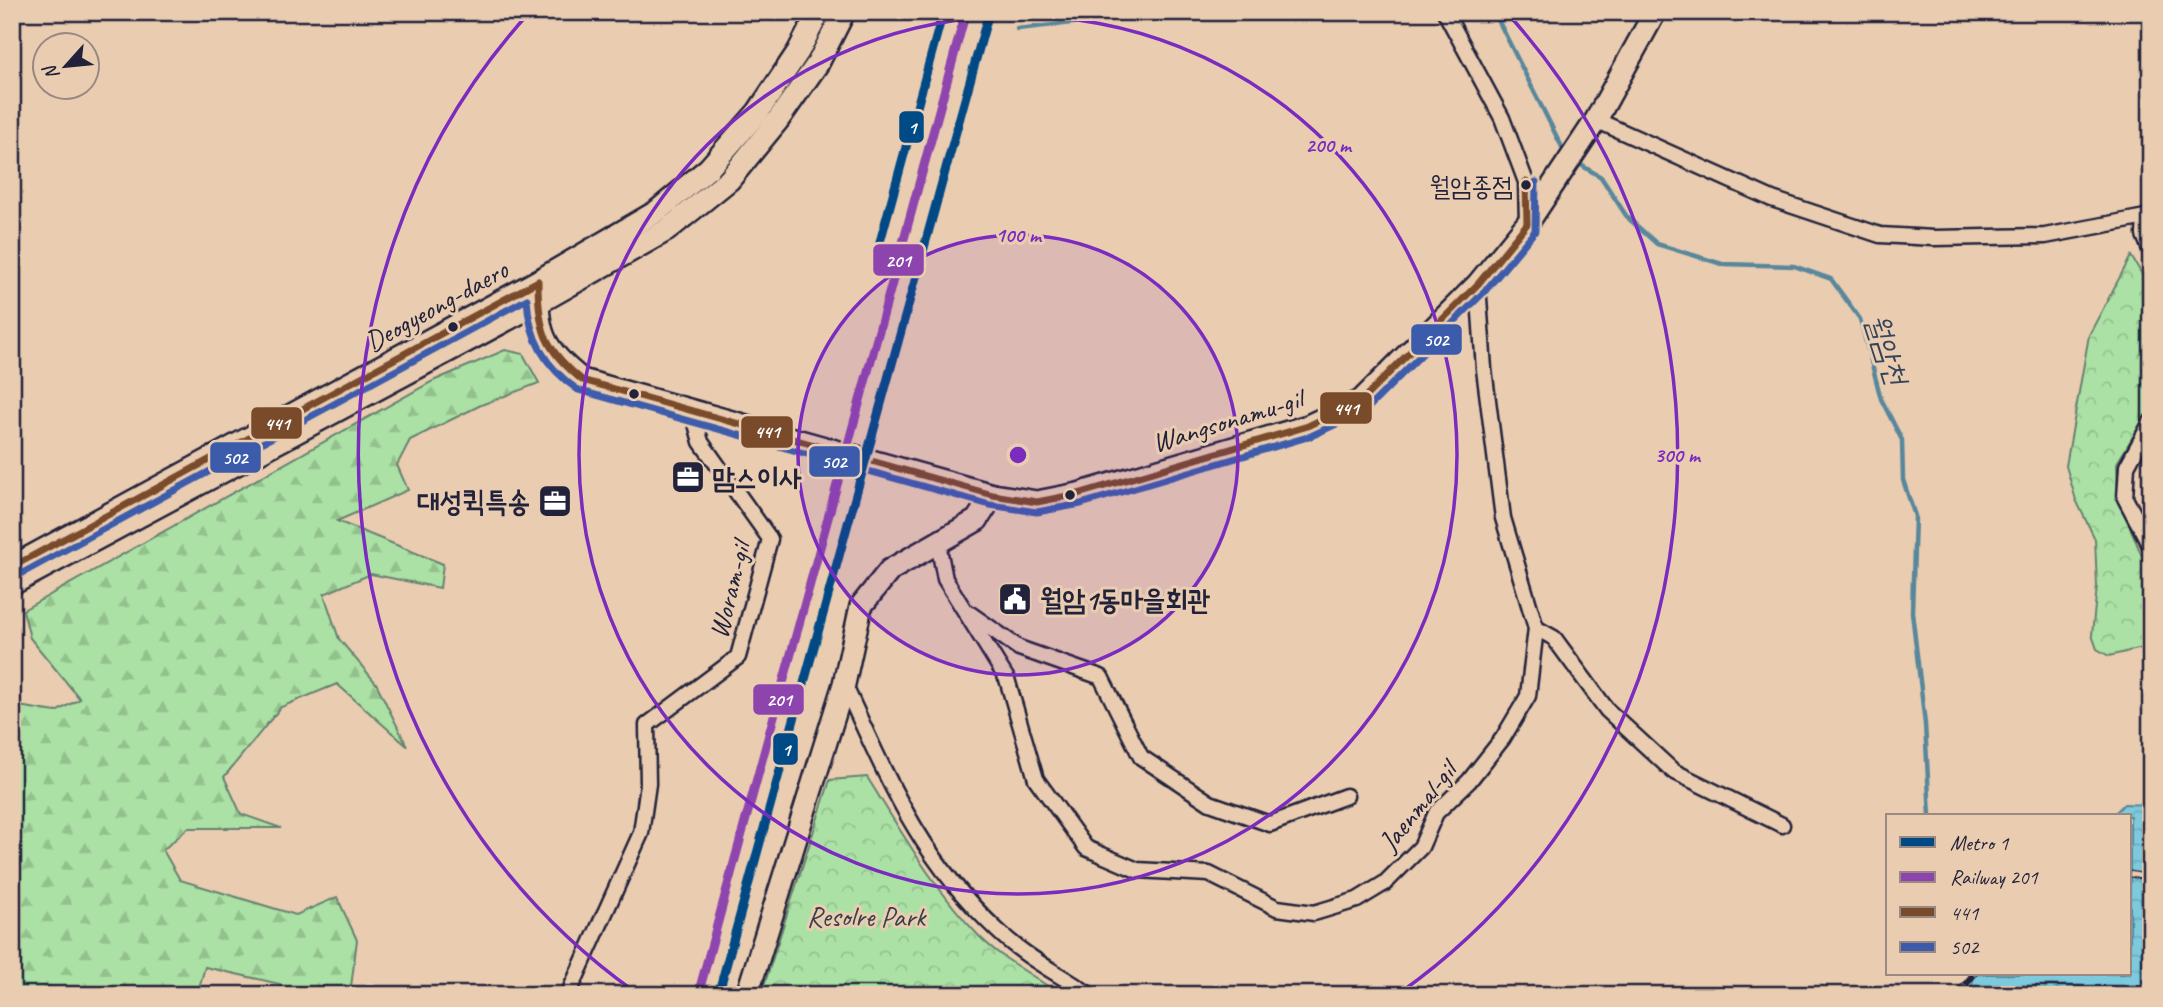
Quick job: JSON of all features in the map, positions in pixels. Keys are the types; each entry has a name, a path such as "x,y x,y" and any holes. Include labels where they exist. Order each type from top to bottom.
{"street":[{"name":"Deogyeong-daero","path":"12,567 538,281 656,212 709,168 758,112 799,52 819,12"},
{"name":"Deogyeong-daero","path":"12,584 538,303 667,230 729,180 779,120 810,75 844,12"},
{"path":"1445,12 1502,118 1526,182 1527,225"},
{"name":"Wangsonamu-gil","path":"538,281 540,331 559,362 582,380 993,495 1037,502 1077,494 1308,426 1361,401 1478,284 1527,225 1590,129 1655,12"},
{"path":"1590,129 1772,199 1880,235 1934,238 2045,236 2148,216 2144,235 2151,252"},
{"name":"Jaenmal-gil","path":"938,543 945,579 1007,679 1036,779 1086,848 1137,870 1209,874 1277,908 1314,914 1357,900 1385,883 1421,847 1436,813 1503,738 1528,696 1536,628 1503,517 1484,369 1478,284"},
{"name":"Woram-gil","path":"568,995 641,833 648,784 647,725 738,657 770,539 701,442 692,409"},
{"path":"2151,422 2127,466 2125,498 2151,547"},
{"path":"747,995 844,684 860,606 890,570 977,520 993,495"},
{"path":"965,610 1019,648 1101,677 1141,757 1210,803 1270,824 1346,796"},
{"path":"1536,628 1554,638 1607,710 1673,771 1782,825"},
{"path":"844,684 906,818 922,845 998,932 1043,966 1090,995"}],"green space":[{"path":"2131,256 2151,289 2151,407 2117,463 2118,498 2141,554 2151,563 2151,646 2109,656 2097,649 2092,635 2097,586 2095,539 2076,500 2066,466 2089,335"},
{"path":"505,350 523,354 539,383 481,405 410,440 397,465 408,490 337,521 443,564 440,588 371,574 324,594 339,639 376,683 407,746 337,684 281,707 224,777 241,814 281,828 188,828 163,850 180,880 296,915 337,897 357,940 350,995 282,995 280,984 205,967 197,995 12,995 12,705 56,712 80,699 30,638 23,610 433,381"},
{"name":"Resolre Park","path":"867,777 918,859 962,917 997,952 1060,995 761,995 830,780"}],"water":[{"path":"2124,804 2151,805 2151,995 1960,995 1972,986 1974,976 2132,976 2132,814 2114,814"}],"waterway":[{"name":"월암천","path":"1017,29 1174,12"},
{"name":"월암천","path":"1494,12 1566,155"},
{"name":"월암천","path":"1576,162 1601,177 1627,217 1657,244 1722,264 1794,266 1831,279 1860,319 1881,399 1902,440 1903,480 1915,516 1912,612 1925,724 1930,814"}],"railway":[{"path":"2132,874 2151,878"},
{"path":"1957,995 1972,976"}],"metro line":[{"name":"1","path":"880,242 943,12"},
{"name":"1","path":"718,995 989,12"}],"rail line":[{"name":"201","path":"698,995 965,15"}],"transit line":[{"name":"441","path":"12,567 538,281 540,312 546,337 559,358 582,380 993,495 1037,502 1078,494 1308,426 1361,401 1478,284 1527,224 1526,182"},
{"name":"502","path":"17,576 527,299 531,327 541,351 556,372 578,390 990,505 1037,512 1081,504 1311,436 1366,410 1485,291 1535,231 1536,182"}],"place":[{"name":"월암종점","path":"1526,185"},
{"name":"맘스이사","path":"688,477"},
{"name":"대성퀵특송","path":"555,501"},
{"name":"월암1동마을회관","path":"1015,599"}]}
